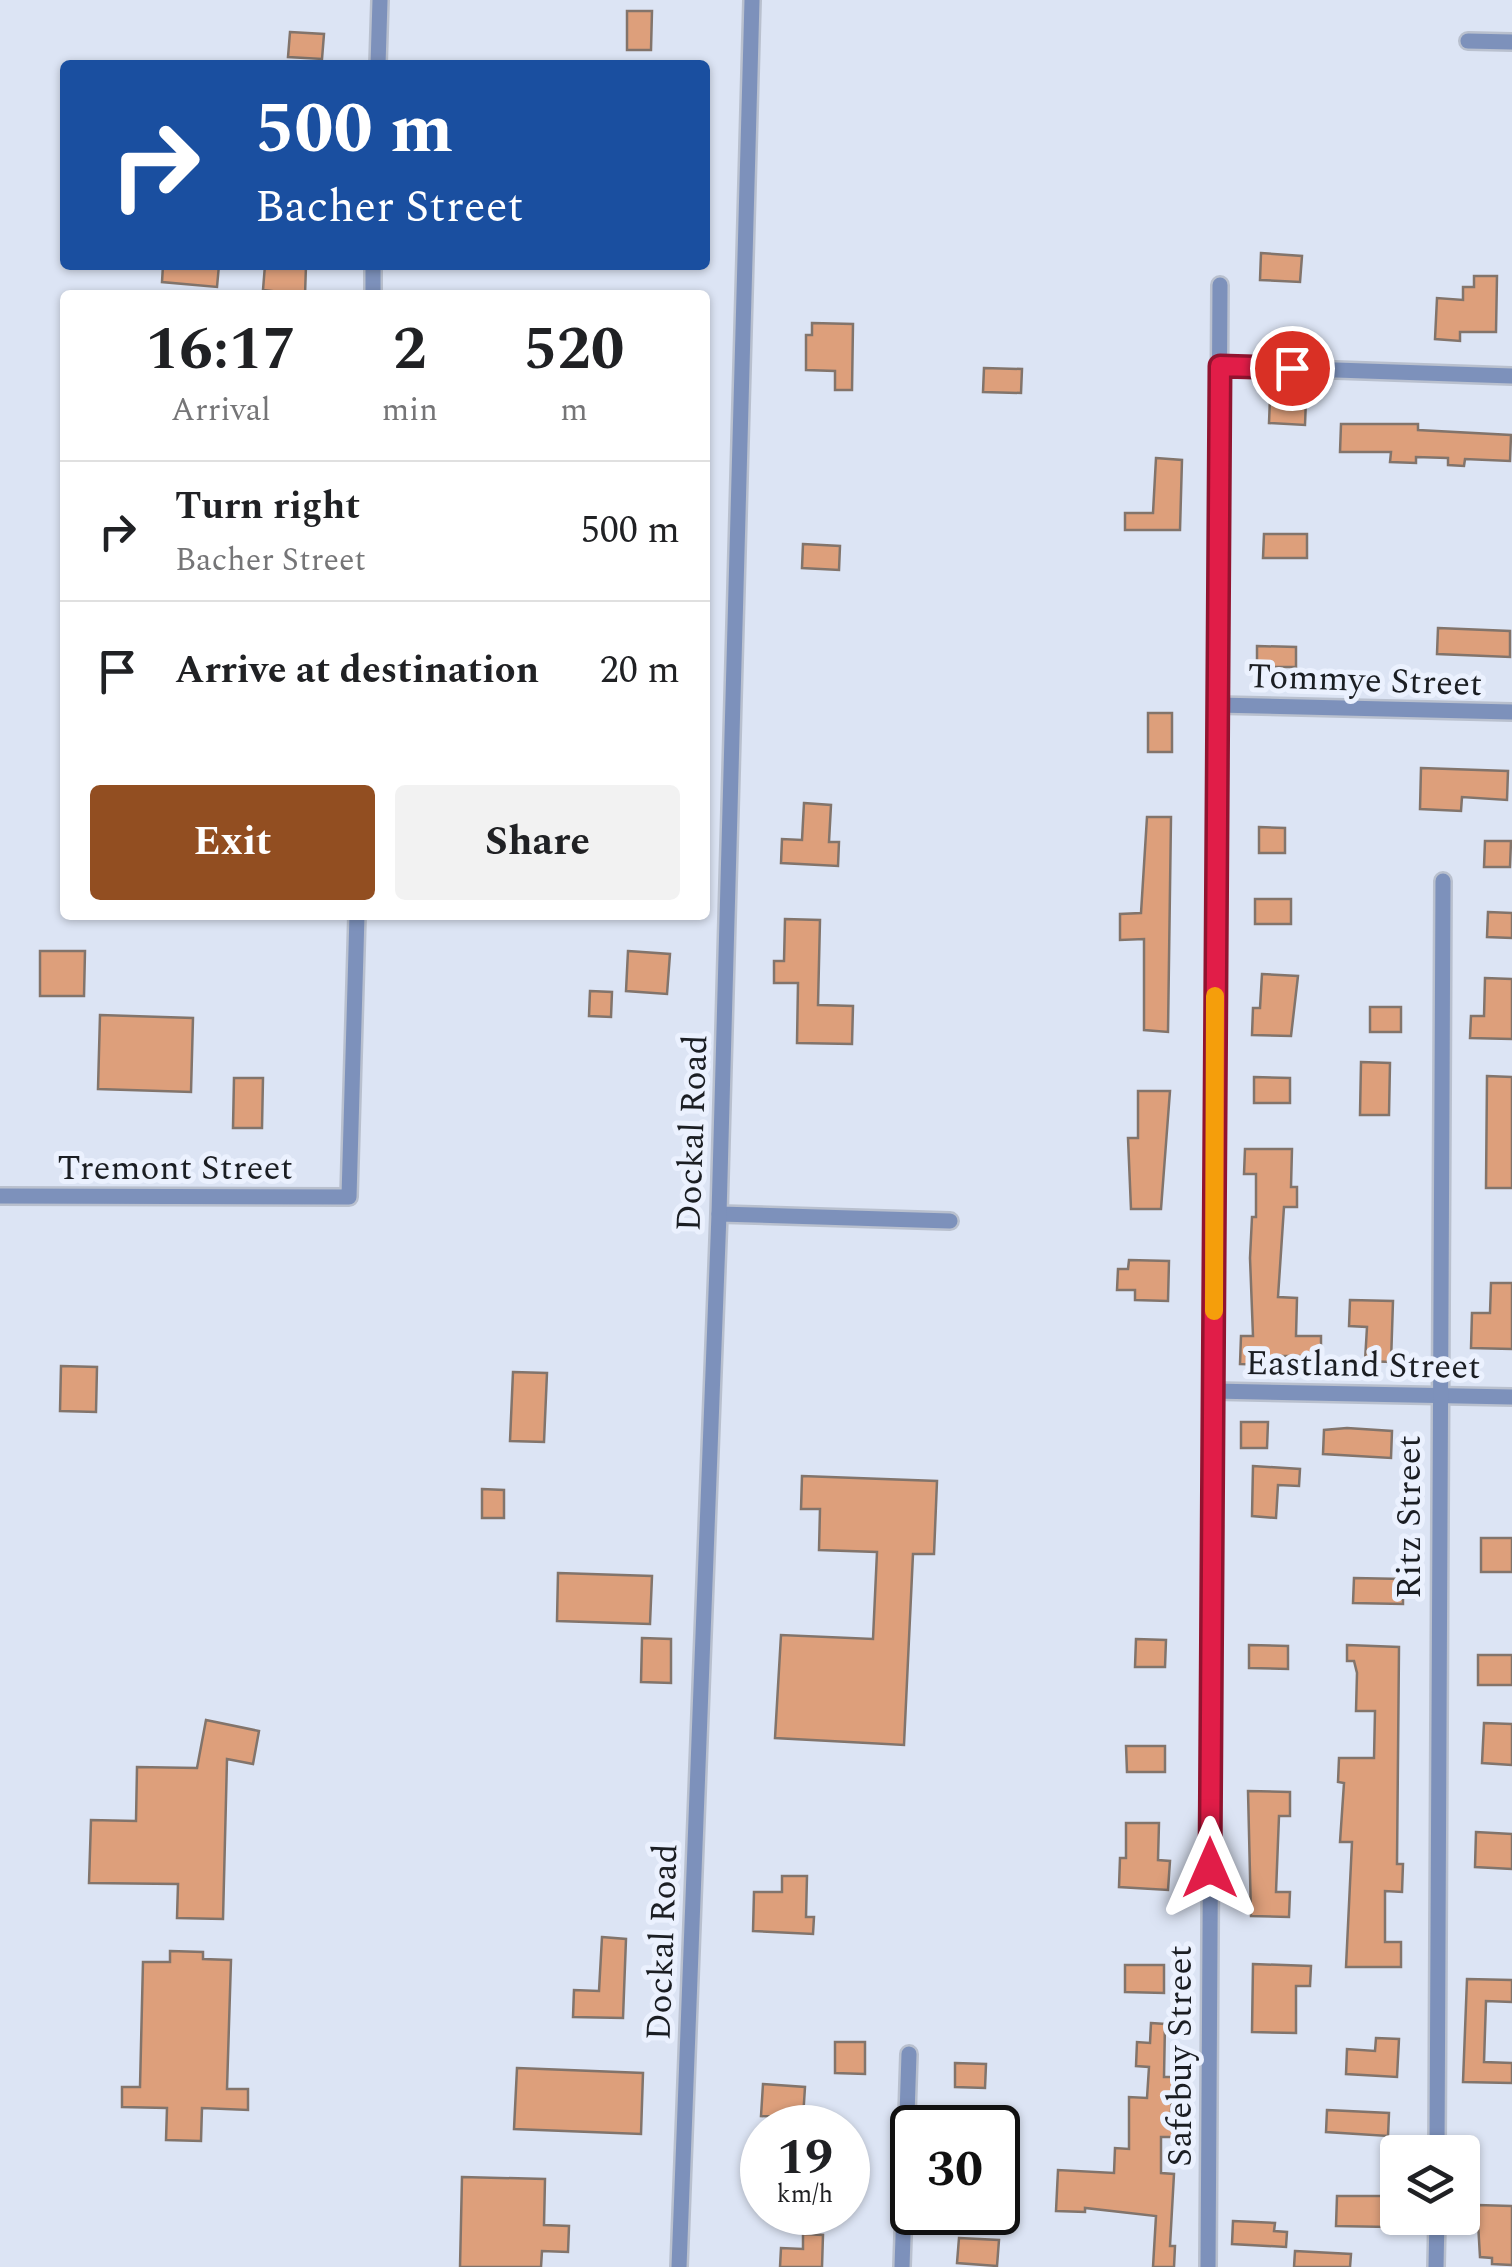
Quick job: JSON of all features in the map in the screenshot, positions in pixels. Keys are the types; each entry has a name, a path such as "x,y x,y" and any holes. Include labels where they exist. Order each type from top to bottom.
{"street":[{"path":"378,60 380,0"},
{"name":"Dockal Road","path":"679,2267 718,1214 752,0"},
{"path":"1468,40 1512,42"},
{"name":"Safebuy Street","path":"1208,2267 1220,285"},
{"path":"1220,366 1512,376"},
{"name":"Tommye Street","path":"1217,705 1512,712"},
{"name":"Ritz Street","path":"1437,2135 1443,881"},
{"name":"Tremont Street","path":"0,1196 349,1197 356,920"},
{"path":"718,1214 950,1222"},
{"name":"Eastland Street","path":"1213,1391 1512,1397"},
{"path":"902,2267 910,2054"},
{"path":"1436,2267 1437,2235"}],"building":[{"path":"627,11 652,11 651,50 627,50"},
{"path":"290,32 324,34 322,59 288,57"},
{"path":"1261,253 1302,256 1300,282 1260,280"},
{"path":"163,270 219,270 217,287 162,282"},
{"path":"265,270 306,270 305,290 263,290"},
{"path":"1474,276 1497,276 1496,332 1460,332 1460,341 1435,339 1437,298 1463,300 1463,287 1474,287"},
{"path":"812,323 853,324 852,390 835,390 835,371 806,370 806,335 812,335"},
{"path":"984,368 1022,369 1021,393 983,392"},
{"path":"1270,398 1306,399 1305,425 1269,423"},
{"path":"1341,424 1418,424 1418,430 1511,435 1510,461 1465,459 1464,466 1448,465 1448,458 1416,457 1416,463 1390,462 1391,452 1340,452"},
{"path":"1156,458 1182,460 1180,530 1125,530 1125,513 1153,513"},
{"path":"1264,534 1307,534 1307,558 1263,558"},
{"path":"803,544 840,546 839,570 802,568"},
{"path":"1438,628 1510,631 1510,657 1437,654"},
{"path":"1257,646 1296,647 1296,667 1257,667"},
{"path":"1148,713 1172,713 1172,752 1148,752"},
{"path":"1421,768 1508,771 1507,800 1462,797 1461,811 1420,809"},
{"path":"804,803 831,805 829,842 839,842 838,866 781,863 782,839 802,840"},
{"path":"1147,817 1171,817 1168,1032 1144,1030 1144,939 1120,940 1120,914 1141,913"},
{"path":"1259,827 1285,828 1285,853 1259,853"},
{"path":"1485,841 1511,841 1510,867 1484,867"},
{"path":"1255,899 1291,899 1291,924 1255,924"},
{"path":"1488,912 1512,913 1512,938 1487,937"},
{"path":"785,919 820,920 818,1005 853,1006 852,1044 797,1043 798,983 774,983 774,961 784,961"},
{"path":"40,951 85,951 84,996 40,996"},
{"path":"628,951 670,954 667,994 626,991"},
{"path":"1262,974 1298,976 1291,1036 1252,1035 1253,1008 1260,1008"},
{"path":"1485,978 1512,979 1512,1039 1470,1038 1471,1016 1484,1016"},
{"path":"590,991 612,992 611,1017 589,1016"},
{"path":"1370,1007 1401,1007 1401,1032 1370,1032"},
{"path":"100,1015 193,1018 191,1092 98,1089"},
{"path":"1361,1062 1390,1063 1389,1115 1360,1115"},
{"path":"1487,1076 1512,1077 1512,1188 1486,1188"},
{"path":"1254,1077 1290,1078 1290,1103 1254,1103"},
{"path":"234,1078 263,1078 262,1128 233,1128"},
{"path":"1138,1091 1170,1091 1161,1209 1131,1209 1128,1138 1138,1138"},
{"path":"1245,1149 1292,1149 1291,1187 1297,1187 1297,1207 1284,1207 1278,1297 1297,1298 1296,1336 1321,1336 1321,1356 1275,1356 1275,1365 1240,1364 1241,1336 1253,1336 1250,1258 1252,1217 1256,1217 1256,1174 1244,1174"},
{"path":"1129,1260 1169,1261 1168,1301 1135,1300 1135,1290 1117,1290 1118,1269 1128,1269"},
{"path":"1491,1283 1512,1283 1512,1349 1471,1348 1472,1313 1490,1313"},
{"path":"1350,1300 1393,1301 1391,1362 1365,1361 1367,1327 1349,1326"},
{"path":"61,1366 97,1367 96,1412 60,1411"},
{"path":"513,1372 547,1373 544,1442 510,1441"},
{"path":"1241,1422 1268,1422 1267,1448 1241,1448"},
{"path":"1324,1430 1392,1431 1391,1458 1323,1454"},
{"path":"1253,1466 1300,1469 1299,1486 1278,1485 1276,1518 1252,1516"},
{"path":"802,1476 937,1481 934,1554 913,1554 904,1745 775,1738 781,1635 873,1639 877,1552 819,1550 820,1509 801,1509"},
{"path":"482,1489 504,1490 504,1518 482,1518"},
{"path":"1481,1538 1512,1538 1512,1572 1481,1572"},
{"path":"558,1573 652,1576 650,1624 557,1621"},
{"path":"1354,1578 1403,1579 1403,1604 1353,1603"},
{"path":"642,1638 671,1639 671,1683 641,1682"},
{"path":"1136,1639 1166,1640 1165,1667 1135,1667"},
{"path":"1249,1645 1288,1646 1288,1669 1249,1668"},
{"path":"1347,1645 1399,1647 1397,1864 1403,1864 1402,1892 1385,1891 1385,1942 1401,1942 1401,1967 1346,1967 1352,1842 1340,1842 1344,1783 1338,1782 1339,1758 1374,1758 1375,1711 1356,1711 1357,1673 1354,1661 1347,1661"},
{"path":"1478,1655 1512,1655 1512,1685 1478,1685"},
{"path":"206,1720 259,1731 253,1764 227,1759 223,1919 177,1918 178,1884 89,1883 91,1820 136,1821 137,1767 197,1768"},
{"path":"1484,1723 1512,1724 1512,1765 1482,1763"},
{"path":"1126,1746 1165,1746 1165,1772 1127,1772"},
{"path":"1248,1791 1290,1792 1290,1816 1279,1816 1276,1892 1290,1892 1289,1917 1251,1916"},
{"path":"1126,1823 1159,1823 1158,1860 1170,1861 1168,1890 1119,1887 1120,1858 1126,1858"},
{"path":"1476,1832 1512,1834 1512,1869 1475,1867"},
{"path":"782,1876 807,1876 806,1917 814,1917 813,1934 753,1931 754,1892 782,1892"},
{"path":"602,1937 626,1939 623,2018 573,2017 574,1990 599,1991"},
{"path":"170,1951 203,1952 203,1959 231,1960 227,2089 248,2089 248,2110 202,2108 201,2141 166,2140 167,2108 122,2107 122,2087 140,2087 143,1962 170,1962"},
{"path":"1253,1964 1311,1966 1310,1986 1296,1986 1296,2033 1252,2032"},
{"path":"1125,1965 1164,1965 1164,1993 1125,1992"},
{"path":"1467,1979 1512,1980 1512,2002 1486,2001 1484,2062 1512,2063 1512,2083 1463,2082"},
{"path":"1151,2023 1165,2024 1164,2077 1173,2077 1171,2111 1176,2111 1176,2137 1161,2137 1161,2173 1174,2174 1170,2246 1175,2246 1174,2267 1153,2267 1156,2216 1085,2208 1085,2212 1056,2211 1058,2170 1114,2173 1115,2148 1129,2149 1129,2097 1147,2098 1149,2067 1136,2066 1137,2042 1150,2043"},
{"path":"1376,2038 1399,2039 1397,2077 1346,2074 1347,2049 1375,2051"},
{"path":"835,2042 865,2042 865,2074 835,2073"},
{"path":"955,2063 986,2064 985,2088 955,2087"},
{"path":"517,2068 643,2073 641,2134 514,2129"},
{"path":"763,2084 805,2087 804,2105 762,2105"},
{"path":"1327,2110 1389,2113 1388,2135 1326,2132"},
{"path":"462,2177 545,2179 544,2225 569,2226 568,2252 542,2251 541,2267 460,2267"},
{"path":"1337,2196 1380,2196 1380,2227 1336,2226"},
{"path":"1480,2205 1512,2206 1512,2265 1492,2264 1492,2258 1480,2257"},
{"path":"1233,2221 1275,2223 1274,2231 1287,2232 1286,2247 1232,2244"},
{"path":"803,2235 823,2235 822,2267 780,2267 781,2248 803,2249"},
{"path":"959,2238 999,2240 997,2266 957,2263"},
{"path":"1295,2251 1351,2254 1350,2267 1294,2267"}],"slow traffic":[{"path":"1214,1311 1215,996"}],"route":[{"path":"1210,1868 1220,366 1292,368"}]}
